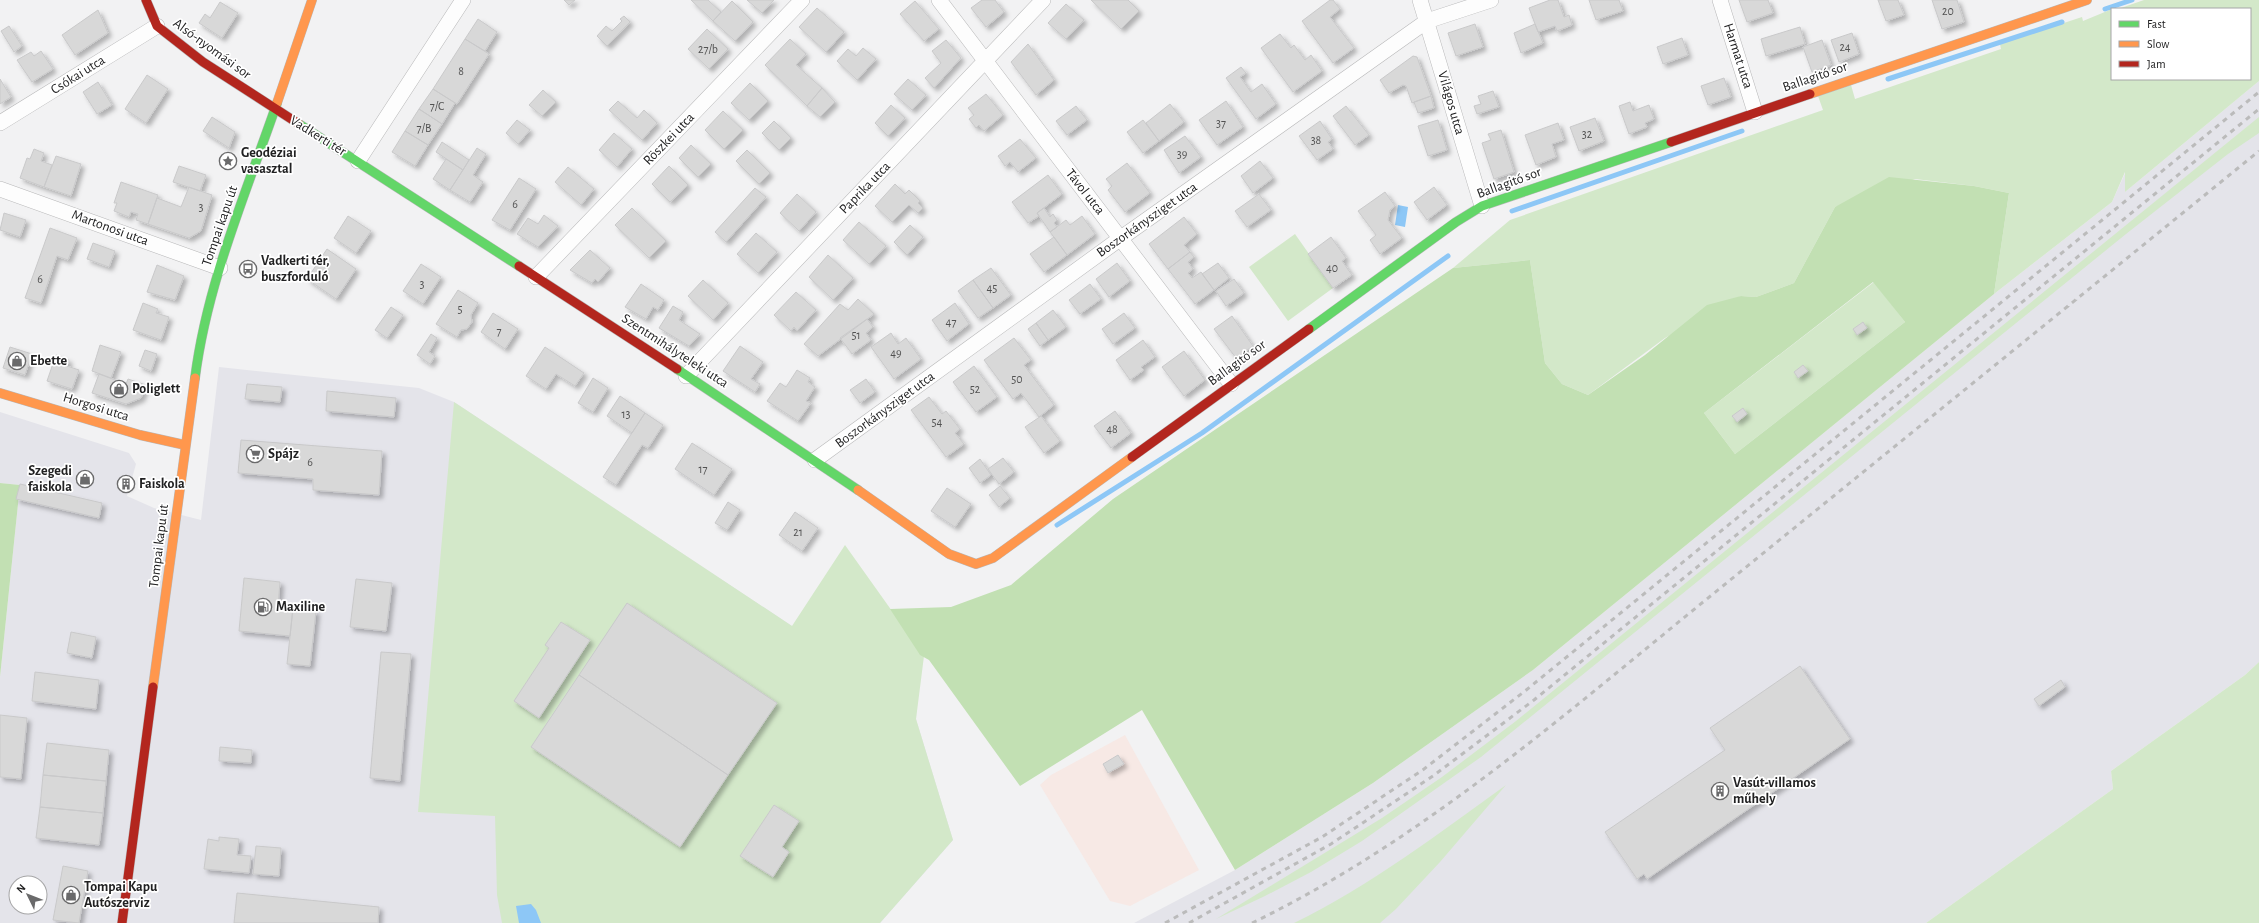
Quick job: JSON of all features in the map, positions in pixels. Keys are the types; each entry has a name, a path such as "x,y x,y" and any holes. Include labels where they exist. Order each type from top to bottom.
{"street":[{"name":"Alsó-nyomási sor","path":"146,0 157,26 203,62 275,110"},
{"name":"Vadkerti tér","path":"312,0 275,110 358,161 463,0"},
{"name":"Röszkei utca","path":"536,277 802,0"},
{"name":"Távol utca","path":"939,0 1231,384"},
{"name":"Paprika utca","path":"686,376 1044,0"},
{"name":"Világos utca","path":"1420,0 1482,206"},
{"name":"Boszorkánysziget utca","path":"815,460 1121,238 1427,21 1491,0"},
{"name":"Harmat utca","path":"1720,0 1755,112"},
{"name":"Ballagitó sor","path":"976,564 993,558 1058,515 1231,384 1456,222 1482,206 2082,1"},
{"name":"Csókai utca","path":"0,123 157,26"},
{"name":"Tompai kapu út","path":"122,923 200,338 220,268 275,110"},
{"name":"Szentmihályteleki utca","path":"358,161 815,460 949,554 976,564"},
{"name":"Martonosi utca","path":"0,189 220,268"},
{"name":"Horgosi utca","path":"0,393 140,435 185,445"}],"shaded area":[{"path":"2259,81 2259,662 2245,675 2111,771 2113,789 1926,923 1134,923 1235,870 1373,783 1533,670 1994,294 2112,202 2126,171 2125,192"},
{"path":"219,367 419,388 454,402 792,626 920,655 916,719 953,840 880,923 0,923 0,677 20,485 0,483 0,412 129,453 136,464 127,496 154,508 201,520","holes":["244,578 280,582 278,606 293,608 239,631"]},
{"path":"1125,735 1199,870 1130,906 1110,901 1040,785 1051,775"}],"green space":[{"path":"2144,0 2259,0 2259,81 2125,192 2125,172 2112,202 1994,294 2009,193 1974,186 1915,179 1835,207 1794,283 1756,297 1741,296 1665,338 1588,395 1562,384 1545,363 1530,260 1453,268 1510,220 1823,110 1818,96 1851,85 1855,99 2001,49 2000,44 2082,17 2083,21 2111,9 2111,80 2251,80 2251,8 2121,8"},
{"path":"2259,117 2259,133 2228,154 2126,234 1481,757 1362,841 1311,872 1216,919 1382,818 1442,777 1516,721"},
{"path":"1889,177 1974,186 2009,193 1994,294 1533,670 1373,783 1235,870 1142,710 1020,786 929,660 920,655 890,609 951,607 1011,585 1113,499 1453,268 1530,260 1545,363 1562,384 1588,395 1645,355 1707,305 1741,296 1756,297 1794,283 1835,207","holes":["1873,282 1905,322 1735,454 1704,413"]},
{"path":"1295,234 1333,288 1288,321 1249,267"},
{"path":"1874,282 1905,322 1735,454 1704,413"},
{"path":"454,402 792,626 845,545 924,656 916,719 953,840 880,923 502,923 497,895 495,816 418,812"},
{"path":"0,483 20,485 0,677"},
{"path":"2259,662 2259,923 1926,923 2113,789 2111,771 2245,675"},
{"path":"1506,785 1440,862 1396,909 1380,923 1294,923 1350,893 1377,876"}],"water":[{"path":"1398,205 1408,207 1405,227 1395,225"},
{"path":"531,904 536,910 541,923 519,923 516,906"}],"building":[{"path":"564,0 575,0 569,5"},
{"path":"691,0 708,0 721,12 713,21"},
{"path":"747,0 774,0 762,13"},
{"path":"982,0 995,0 1004,12 986,27 971,8"},
{"path":"1091,0 1128,0 1139,11 1121,29"},
{"path":"1330,0 1333,0 1340,9 1330,17 1354,48 1333,63 1302,21"},
{"path":"1550,0 1558,0 1564,17 1569,15 1572,25 1557,31 1555,26 1538,32 1529,8"},
{"path":"1589,0 1619,0 1623,11 1596,20"},
{"path":"1739,0 1768,0 1773,13 1747,22"},
{"path":"1878,0 1898,0 1904,15 1886,21"},
{"path":"1932,0 1957,0 1964,22 1942,29"},
{"path":"732,1 753,22 735,41 713,21"},
{"path":"915,1 939,29 924,41 900,14"},
{"path":"220,2 238,13 222,38 199,23 205,14 210,18"},
{"path":"1066,4 1084,20 1066,39 1048,23"},
{"path":"817,8 844,32 826,52 799,27"},
{"path":"98,10 108,33 75,55 62,35"},
{"path":"624,16 630,22 607,46 597,36 606,26 612,31 622,21 620,19"},
{"path":"478,19 497,32 485,51 465,39"},
{"path":"1475,24 1483,47 1456,56 1448,33"},
{"path":"1535,24 1543,43 1521,53 1514,33"},
{"path":"9,26 22,46 14,52 1,31"},
{"path":"1800,27 1805,44 1766,56 1761,39"},
{"path":"707,29 728,49 709,69 688,49"},
{"path":"1852,33 1859,54 1839,62 1831,40"},
{"path":"1280,34 1291,48 1294,45 1305,60 1311,55 1322,71 1293,92 1261,48"},
{"path":"1682,38 1688,55 1663,64 1657,47"},
{"path":"465,39 489,54 457,104 433,89"},
{"path":"790,39 806,54 796,65 822,88 807,106 765,65"},
{"path":"946,40 961,58 934,88 925,78 941,63 932,51"},
{"path":"1822,40 1831,65 1812,72 1803,47"},
{"path":"1028,44 1054,80 1036,95 1011,62"},
{"path":"863,48 876,59 857,80 837,61 848,49 856,56"},
{"path":"41,51 53,69 32,82 17,60 31,52 34,56"},
{"path":"1413,56 1417,57 1431,96 1412,103 1406,86 1403,85 1389,93 1380,80"},
{"path":"1241,67 1246,73 1240,77 1251,92 1262,84 1276,104 1256,119 1226,78"},
{"path":"147,75 168,89 146,123 125,109"},
{"path":"1724,78 1731,97 1708,105 1701,86"},
{"path":"0,79 11,97 0,104"},
{"path":"908,79 926,95 912,110 894,94"},
{"path":"98,82 112,105 97,114 83,92"},
{"path":"750,83 768,101 749,120 731,103"},
{"path":"822,88 835,102 820,117 807,106"},
{"path":"433,89 455,103 442,124 419,109"},
{"path":"543,90 556,102 542,116 529,105"},
{"path":"1493,91 1499,107 1477,114 1474,106 1481,104 1478,96"},
{"path":"986,94 1003,115 984,131 979,125 976,128 969,119 974,115 968,108"},
{"path":"1431,96 1434,108 1418,113 1414,102"},
{"path":"618,101 637,118 644,110 657,123 642,140 609,110"},
{"path":"1226,101 1243,127 1217,145 1199,120"},
{"path":"1630,102 1633,111 1649,105 1654,119 1645,123 1647,127 1629,134 1619,106"},
{"path":"1170,104 1184,122 1159,141 1146,123"},
{"path":"891,105 905,118 888,136 875,123"},
{"path":"1076,106 1087,120 1067,135 1056,121"},
{"path":"1346,106 1369,135 1355,145 1333,116"},
{"path":"419,109 442,124 428,145 405,131"},
{"path":"723,111 743,130 724,149 705,130"},
{"path":"212,117 235,132 229,148 203,131"},
{"path":"1595,118 1604,141 1579,151 1570,127"},
{"path":"517,120 530,130 518,144 506,133"},
{"path":"1143,120 1159,141 1143,153 1127,132"},
{"path":"1438,120 1447,150 1428,156 1418,126"},
{"path":"774,121 791,138 779,150 762,133"},
{"path":"1320,121 1332,139 1328,142 1333,149 1317,160 1299,136"},
{"path":"1558,123 1564,140 1552,144 1556,157 1536,165 1525,135"},
{"path":"1501,130 1514,172 1494,179 1482,143 1491,140 1488,134"},
{"path":"405,131 428,145 415,166 392,152"},
{"path":"614,133 632,149 617,167 599,150"},
{"path":"1185,136 1201,157 1179,173 1164,150"},
{"path":"1020,139 1036,158 1018,172 1010,162 1005,166 998,156"},
{"path":"442,142 469,160 463,170 436,152"},
{"path":"691,145 711,164 698,177 679,158"},
{"path":"477,148 486,154 473,175 483,182 470,202 450,190"},
{"path":"34,149 44,153 41,161 52,165 44,187 20,178 27,158 30,159"},
{"path":"747,150 770,173 759,184 736,161"},
{"path":"56,156 81,164 71,196 44,187"},
{"path":"446,159 463,170 450,190 433,179"},
{"path":"1260,161 1273,178 1253,193 1241,176"},
{"path":"1127,163 1150,193 1125,212 1108,190 1112,186 1106,179"},
{"path":"179,166 206,175 200,191 173,182"},
{"path":"669,166 688,185 670,202 652,184"},
{"path":"568,167 594,189 581,205 555,182"},
{"path":"1048,175 1062,194 1037,213 1039,216 1028,223 1012,202"},
{"path":"519,178 536,189 510,230 492,220"},
{"path":"121,182 158,195 148,224 136,220 138,214 131,212 129,217 114,211 117,203 114,203"},
{"path":"895,184 905,194 909,190 920,201 918,203 923,208 918,213 909,205 892,222 875,206"},
{"path":"189,187 212,195 201,231 189,238 148,224 157,198 181,207"},
{"path":"1434,187 1447,205 1427,220 1414,202"},
{"path":"755,188 766,197 726,242 715,232"},
{"path":"1385,192 1395,206 1390,210 1388,220 1402,238 1380,254 1370,240 1376,235 1358,211"},
{"path":"797,194 816,212 799,231 780,213"},
{"path":"1259,194 1271,210 1247,227 1235,211"},
{"path":"632,208 666,241 649,258 615,225"},
{"path":"1044,208 1050,217 1053,214 1057,220 1054,223 1057,227 1050,232 1037,213"},
{"path":"4,213 26,220 20,237 0,230"},
{"path":"544,215 558,226 538,247 517,234 528,218 538,224"},
{"path":"348,216 371,231 356,253 334,238"},
{"path":"1082,216 1095,234 1067,255 1050,232 1066,220 1070,225"},
{"path":"1184,217 1197,234 1184,245 1190,252 1168,269 1149,244"},
{"path":"859,222 886,246 869,264 843,240"},
{"path":"910,225 923,237 907,255 894,242"},
{"path":"50,228 77,238 68,260 57,256 41,303 25,298"},
{"path":"756,233 777,252 758,273 737,254"},
{"path":"1054,237 1067,255 1044,272 1030,254"},
{"path":"1331,237 1346,258 1342,261 1352,275 1333,288 1308,254"},
{"path":"93,243 115,251 109,267 87,259"},
{"path":"327,249 356,269 336,299 307,279"},
{"path":"590,250 610,268 598,282 595,279 592,283 570,270"},
{"path":"1190,252 1194,257 1188,262 1193,269 1188,273 1192,278 1201,272 1214,290 1195,304 1168,269"},
{"path":"828,255 853,278 833,300 809,277"},
{"path":"1117,263 1130,281 1109,297 1096,279"},
{"path":"1218,263 1229,278 1214,290 1202,274"},
{"path":"421,264 441,277 423,304 403,291"},
{"path":"157,265 184,276 175,300 147,292"},
{"path":"991,268 1011,295 993,308 973,280"},
{"path":"1234,279 1244,293 1226,306 1216,291"},
{"path":"703,280 728,303 713,320 688,296"},
{"path":"973,280 993,308 978,318 958,291"},
{"path":"641,284 664,300 658,310 653,307 646,319 625,307"},
{"path":"1090,284 1101,299 1080,314 1069,300"},
{"path":"458,290 478,303 471,315 472,322 467,329 461,330 457,337 436,324"},
{"path":"796,292 816,310 797,331 794,327 791,331 774,315"},
{"path":"858,299 874,314 818,356 804,344 840,304 848,310"},
{"path":"143,303 158,309 156,313 169,317 161,340 133,330"},
{"path":"955,303 969,324 947,341 932,320"},
{"path":"673,306 683,312 679,320 700,334 689,346 659,328"},
{"path":"391,307 403,315 387,338 375,330"},
{"path":"1053,310 1066,327 1048,340 1036,323"},
{"path":"493,313 518,329 505,349 481,332"},
{"path":"1124,313 1135,328 1113,344 1102,329"},
{"path":"1232,316 1253,346 1236,358 1214,329"},
{"path":"867,319 873,327 866,333 871,340 852,354 840,338"},
{"path":"1863,322 1867,328 1857,335 1853,329"},
{"path":"1036,323 1048,340 1040,346 1028,329"},
{"path":"891,333 898,344 906,338 921,359 894,379 871,347"},
{"path":"431,334 437,338 429,352 435,356 430,364 417,355"},
{"path":"1014,338 1031,360 1024,365 1054,405 1039,417 1021,393 1013,399 984,360"},
{"path":"1143,340 1155,357 1141,367 1144,370 1130,380 1116,360"},
{"path":"100,345 121,352 111,378 92,371"},
{"path":"740,346 763,362 751,379 760,384 755,392 723,371"},
{"name":"Ebette","path":"10,347 32,354 25,375 3,368"},
{"path":"545,347 584,373 575,386 556,374 546,389 526,376"},
{"path":"145,350 157,354 151,371 139,366"},
{"path":"1184,351 1205,380 1184,396 1162,367"},
{"path":"56,355 69,360 67,366 79,370 72,389 47,381"},
{"path":"1803,365 1808,371 1798,378 1794,372"},
{"path":"974,366 997,397 976,412 953,382"},
{"path":"797,370 810,378 808,382 815,387 806,401 811,403 798,421 767,401 780,383 786,387"},
{"name":"Poliglett","path":"99,374 126,384 128,379 146,385 141,398 126,404 92,393"},
{"path":"593,378 608,388 593,412 578,403"},
{"path":"866,379 875,392 860,403 850,390"},
{"path":"247,384 282,387 280,402 245,399"},
{"path":"327,391 396,398 394,417 326,411"},
{"path":"620,396 645,413 632,433 607,416"},
{"path":"929,397 942,414 946,411 960,429 955,433 964,444 946,457 911,410"},
{"path":"1743,408 1747,414 1737,422 1732,416"},
{"path":"1115,411 1131,433 1111,448 1094,426"},
{"path":"645,413 663,425 648,448 642,445 616,485 603,477"},
{"path":"1041,416 1060,441 1044,453 1025,427"},
{"path":"241,440 382,451 379,495 313,490 313,479 238,473"},
{"path":"692,443 732,469 714,495 675,469"},
{"path":"1003,458 1014,472 999,484 988,469"},
{"path":"980,459 991,475 980,483 969,468"},
{"name":"Faiskola","path":"125,480 129,482 127,487 123,486"},
{"path":"20,484 102,503 99,518 16,499"},
{"path":"1000,486 1010,498 999,507 989,495"},
{"path":"947,488 971,504 955,527 931,511"},
{"path":"728,502 740,510 727,530 715,523"},
{"path":"795,512 818,528 802,551 779,535"},
{"name":"Maxiline","path":"244,578 280,582 278,606 293,608 290,636 239,631"},
{"path":"356,579 392,583 386,631 350,627"},
{"path":"627,603 777,703 728,775 579,675"},
{"path":"293,608 316,611 310,666 287,664"},
{"path":"561,622 590,640 539,718 514,701 549,648 545,645"},
{"path":"71,632 96,637 92,658 67,653"},
{"path":"381,652 411,654 400,781 370,778"},
{"name":"Vasút-villamos műhely","path":"1800,666 1850,739 1647,879 1644,874 1637,879 1605,832 1725,750 1710,728"},
{"path":"35,672 99,680 96,709 32,701"},
{"path":"579,675 728,775 680,847 531,747"},
{"path":"2061,680 2065,687 2039,706 2034,699"},
{"path":"0,715 27,718 21,779 0,777"},
{"path":"47,743 109,750 106,781 43,775"},
{"path":"220,747 252,750 251,763 219,761"},
{"path":"1118,755 1124,764 1108,773 1103,764"},
{"path":"43,775 106,781 103,813 40,807"},
{"path":"774,805 799,821 782,847 789,852 773,877 740,856"},
{"path":"40,807 103,813 99,845 36,838"},
{"path":"219,837 239,839 237,855 251,856 249,873 204,869 208,839 219,841"},
{"path":"256,846 281,848 279,876 253,874"},
{"name":"Tompai Kapu Autószerviz","path":"63,866 88,871 79,923 53,920"},
{"path":"237,893 379,907 378,923 234,923"}],"waterway":[{"path":"2105,9 2132,0"},
{"path":"1888,79 2062,22"},
{"path":"1512,211 1742,131"},
{"path":"1057,525 1202,433 1448,256"}],"railway":[{"path":"1165,923 1322,837 1424,769 1525,691 2259,92"},
{"path":"1189,923 1331,844 1433,776 1534,700 2259,109"},
{"path":"1252,923 1315,890 1376,853 1434,814 1492,772 1548,729 2259,151"}],"traffic: fast":[{"path":"195,378 201,343 218,273 277,103"},
{"path":"299,124 519,266"},
{"path":"1309,329 1456,222 1482,206 1671,142"},
{"path":"677,369 858,490"}],"traffic: slow":[{"path":"277,103 312,0"},
{"path":"1810,94 2087,0"},
{"path":"153,687 195,378"},
{"path":"0,393 140,435 185,445"},
{"path":"858,490 949,554 976,564 993,558 1132,457"}],"traffic: jam":[{"path":"146,0 157,26 203,62 299,124"},
{"path":"1671,142 1810,94"},
{"path":"519,266 677,369"},
{"path":"1132,457 1309,329"},
{"path":"122,923 153,687"}],"place":[{"name":"Geodéziai vasasztal","path":"228,161"},
{"name":"Vadkerti tér, buszforduló","path":"248,269"},
{"name":"Ebette","path":"17,361"},
{"name":"Poliglett","path":"119,389"},
{"name":"Spájz","path":"255,454"},
{"name":"Szegedi faiskola","path":"85,479"},
{"name":"Faiskola","path":"126,484"},
{"name":"Maxiline","path":"263,607"},
{"name":"Vasút-villamos műhely","path":"1720,791"},
{"name":"Tompai Kapu Autószerviz","path":"71,895"}]}
